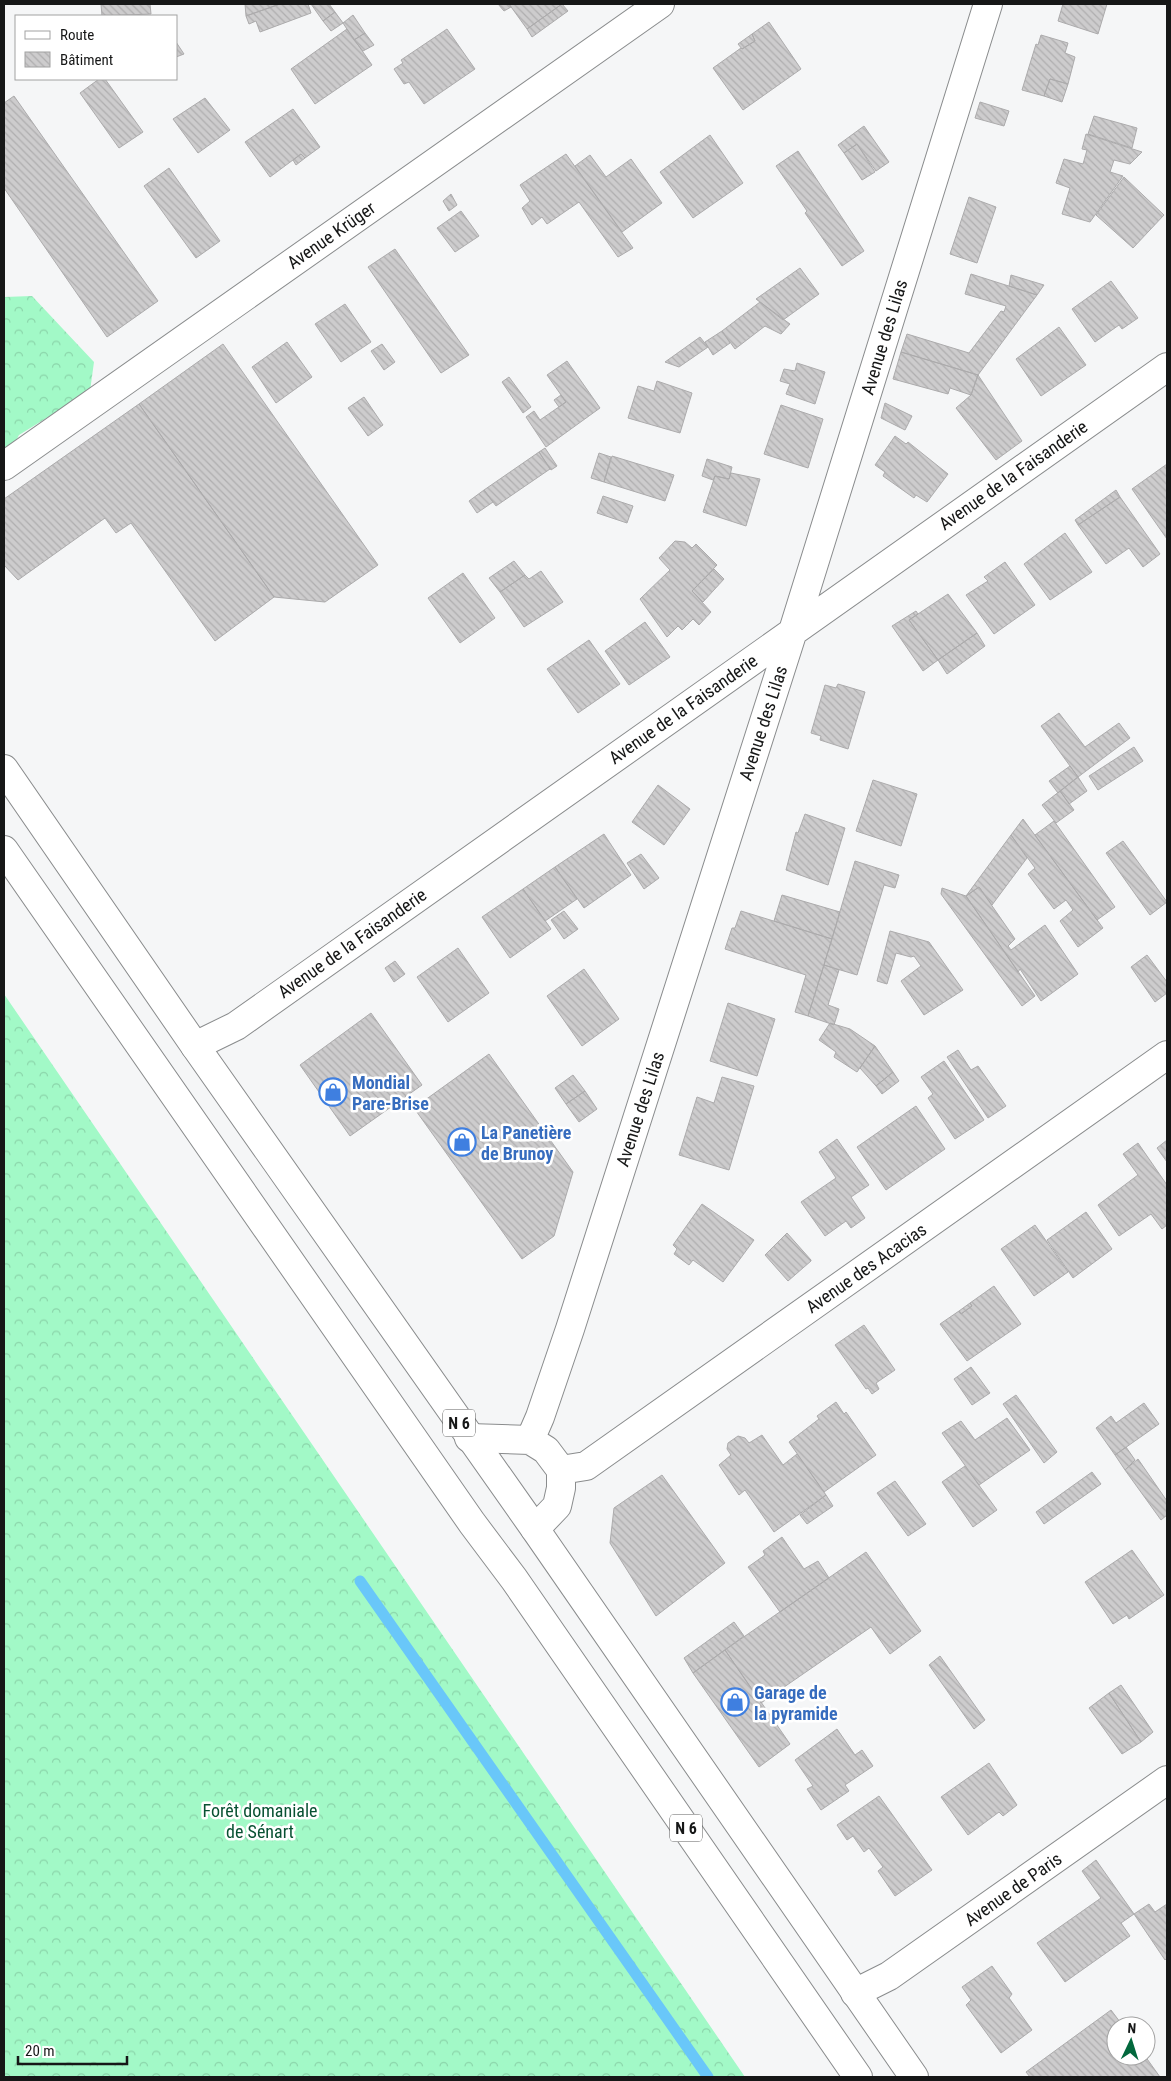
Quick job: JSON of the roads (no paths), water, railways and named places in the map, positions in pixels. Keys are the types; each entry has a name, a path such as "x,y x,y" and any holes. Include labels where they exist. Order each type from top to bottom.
{"street":[{"name":"Avenue Krüger","path":"4,466 660,4"},
{"name":"Avenue des Lilas","path":"530,1440 540,1417 570,1330 792,631 988,4"},
{"name":"Avenue de la Faisanderie","path":"195,1046 236,1026 1167,366"},
{"name":"N 6","path":"4,770 914,2077"},
{"name":"N 6","path":"4,850 466,1515 514,1579 858,2077"},
{"name":"Avenue des Acacias","path":"561,1470 586,1466 1167,1055"},
{"path":"469,1438 530,1440 546,1450 561,1470 561,1488 557,1506 534,1529"},
{"name":"Avenue de Paris","path":"855,1993 889,1976 1167,1780"}],"waterway":[{"path":"360,1581 708,2077"}],"place":[{"name":"Mondial Pare-Brise","path":"333,1092"},
{"name":"La Panetière de Brunoy","path":"462,1142"},
{"name":"Garage de la pyramide","path":"735,1702"}],"park label":[{"name":"Forêt domaniale de Sénart","path":"260,1820"}]}
